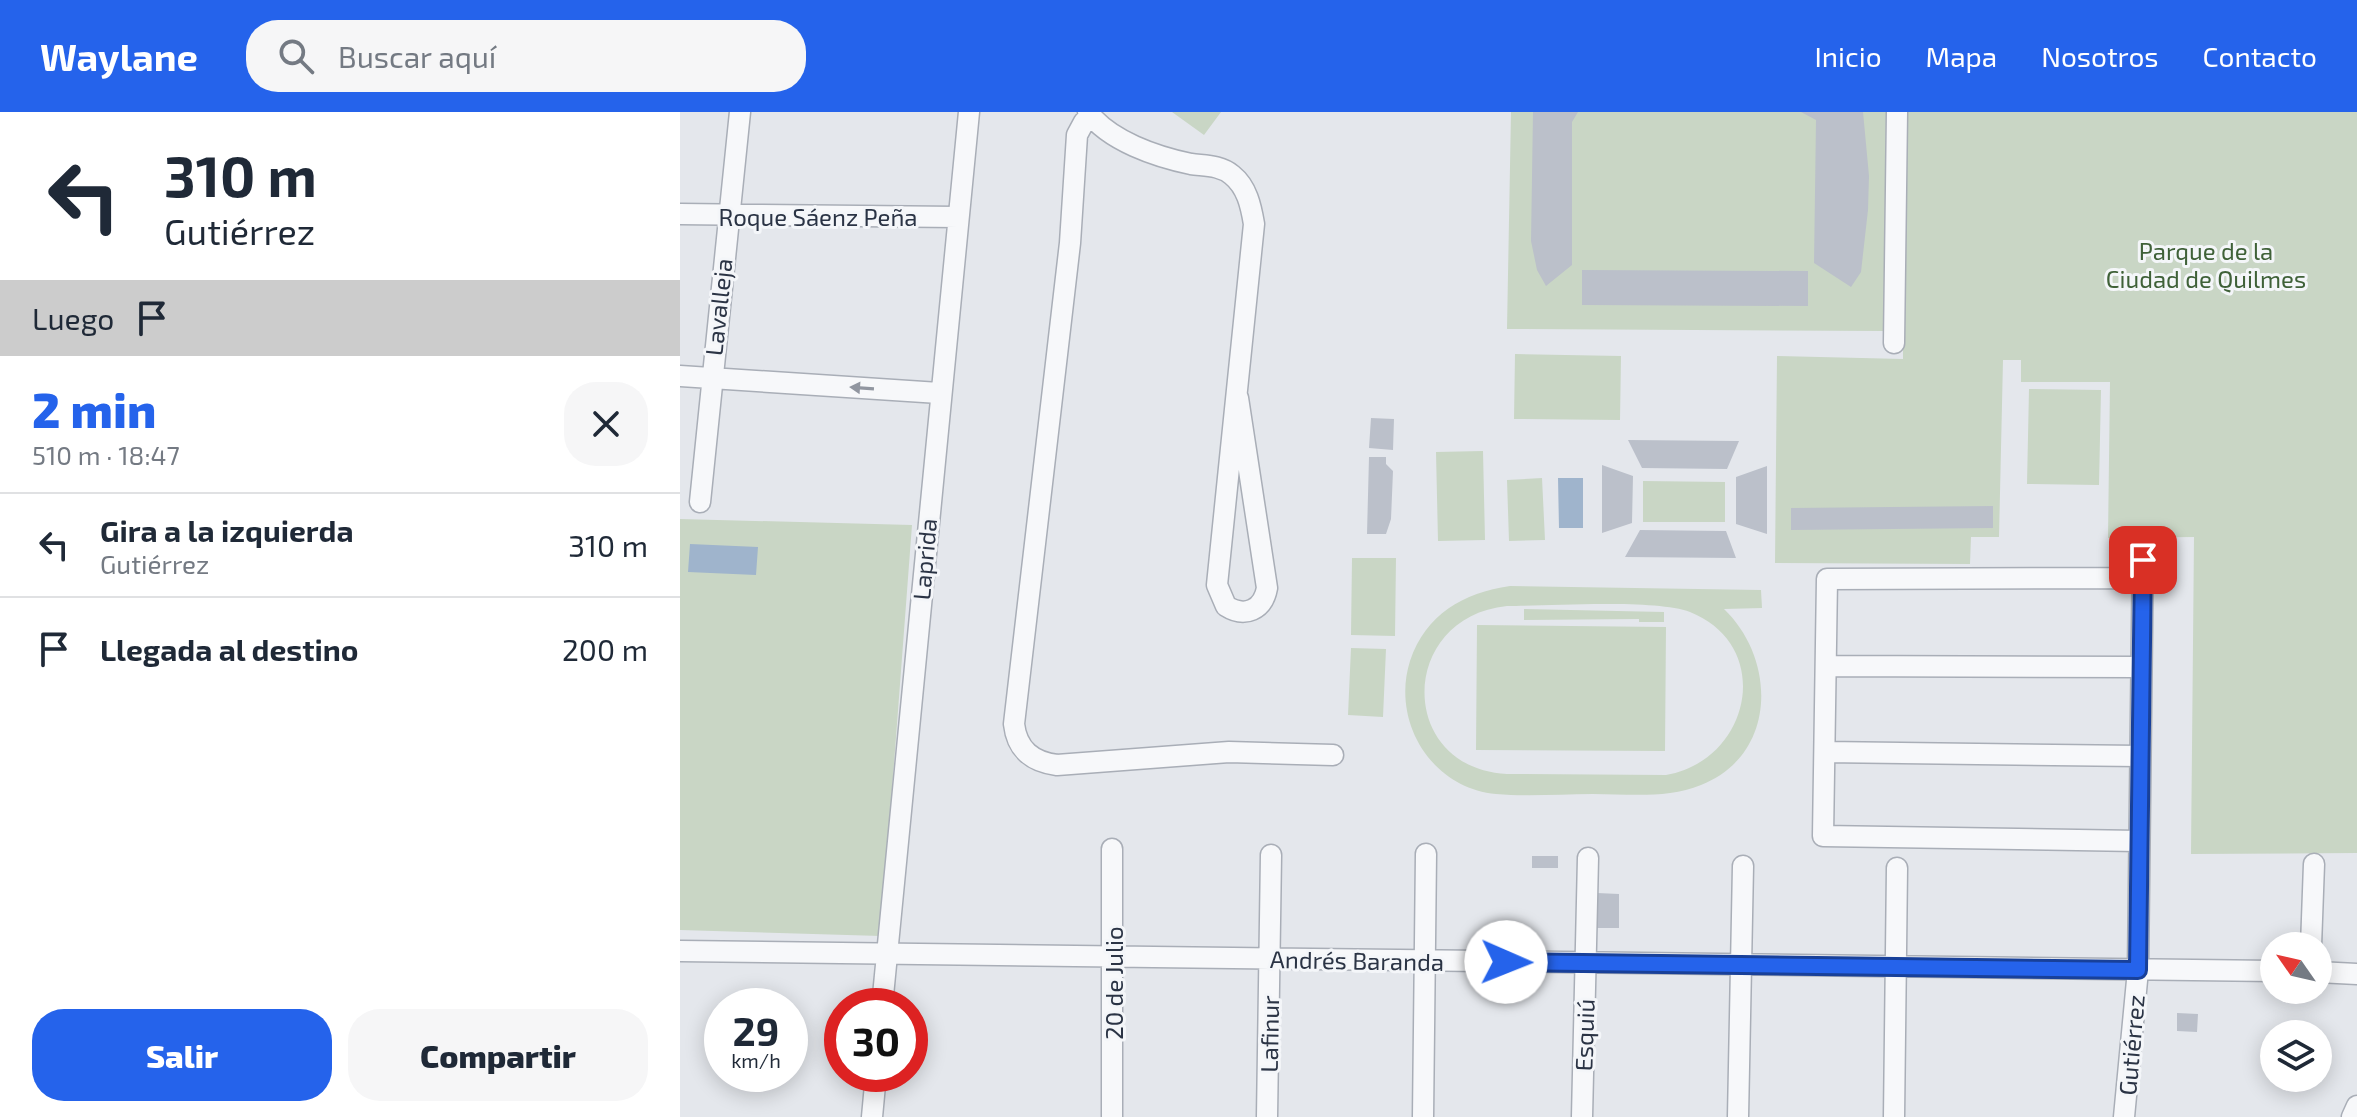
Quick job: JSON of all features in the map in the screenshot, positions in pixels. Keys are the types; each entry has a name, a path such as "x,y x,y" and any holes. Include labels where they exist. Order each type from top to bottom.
{"street":[{"name":"Lavalleja","path":"700,502 710,378 740,112"},
{"name":"Laprida","path":"884,988 939,393 969,112"},
{"path":"1894,343 1897,112"},
{"path":"1238,398 1267,588 1261,604 1253,611 1242,612 1226,606 1217,585 1254,224 1251,205 1242,184 1219,167 1190,163 1138,148 1091,116 1077,135 1070,243 1014,724 1057,765 1229,752 1333,755"},
{"name":"Roque Sáenz Peña","path":"680,214 957,217"},
{"path":"680,376 939,393"},
{"name":"Gutiérrez","path":"2124,1117 2138,970 2143,542"},
{"path":"2138,841 1823,836 1827,579 2143,578"},
{"path":"1827,666 2141,667"},
{"path":"1825,752 2139,756"},
{"name":"20 de Julio","path":"1112,849 1112,1117"},
{"path":"1423,1117 1426,854"},
{"name":"Lafinur","path":"1267,1117 1271,855"},
{"name":"Esquiú","path":"1582,1117 1588,858"},
{"path":"2312,932 2314,864"},
{"path":"1738,1117 1743,866"},
{"path":"1894,1117 1897,868"},
{"name":"Andrés Baranda","path":"680,951 2260,971"},
{"path":"2332,973 2357,974"},
{"path":"872,1117 874,1092"},
{"path":"2352,1117 2357,1106"}],"green space":[{"path":"1172,112 1221,112 1204,135"},
{"path":"1511,112 1886,112 1884,331 1507,329"},
{"name":"Parque de la Ciudad de Quilmes","path":"1902,112 2357,112 2357,853 2191,854 2194,537 2108,538 2110,382 2021,382 2021,360 2003,360 1999,537 1971,537 1970,564 1775,563 1777,356 1903,359"},
{"path":"1515,354 1621,356 1620,420 1514,419"},
{"path":"2029,389 2101,390 2099,485 2027,484"},
{"path":"1483,451 1485,540 1438,541 1436,452"},
{"path":"1542,478 1545,540 1509,541 1507,480"},
{"path":"1643,481 1725,482 1725,522 1643,522"},
{"path":"680,519 912,525 881,936 680,930"},
{"path":"1352,558 1396,558 1395,636 1351,635"},
{"path":"1510,586 1761,590 1762,608 1724,609 1741,630 1753,654 1760,679 1761,705 1756,730 1744,752 1726,771 1701,785 1661,794 1508,795 1473,789 1452,779 1435,765 1412,728 1406,706 1410,661 1436,618 1462,600","holes":["1628,604 1690,612 1717,628 1734,650 1742,675 1742,701 1733,726 1718,748 1695,765 1666,775 1507,774 1471,766 1445,747 1429,721 1424,692 1430,662 1445,636 1471,616 1507,606"]},
{"path":"1524,609 1664,612 1664,622 1639,622 1639,619 1524,620"},
{"path":"1477,625 1666,627 1665,751 1476,750"},
{"path":"1351,648 1386,649 1383,717 1348,715"}],"water":[{"path":"1558,478 1583,478 1583,528 1559,528"},
{"path":"690,544 758,547 756,575 688,572"}],"building":[{"path":"1533,112 1578,112 1572,122 1572,265 1546,286 1537,270 1531,241"},
{"path":"1801,112 1863,112 1869,176 1868,210 1861,272 1851,287 1814,263 1816,120"},
{"path":"1582,270 1808,271 1808,306 1582,305"},
{"path":"1371,418 1394,419 1393,450 1369,448"},
{"path":"1628,440 1739,441 1727,469 1642,468"},
{"path":"1369,457 1386,457 1386,464 1393,471 1391,519 1386,534 1367,534"},
{"path":"1602,465 1633,476 1632,523 1602,533"},
{"path":"1767,466 1767,534 1736,524 1736,477"},
{"path":"1993,506 1993,528 1791,530 1791,508"},
{"path":"1640,530 1726,531 1736,558 1625,557"},
{"path":"1532,856 1558,856 1558,868 1532,868"},
{"path":"1597,893 1619,894 1619,928 1596,928"},
{"path":"2177,1013 2198,1014 2197,1032 2177,1031"}],"route":[{"path":"1506,962 2138,970 2143,560"}]}
